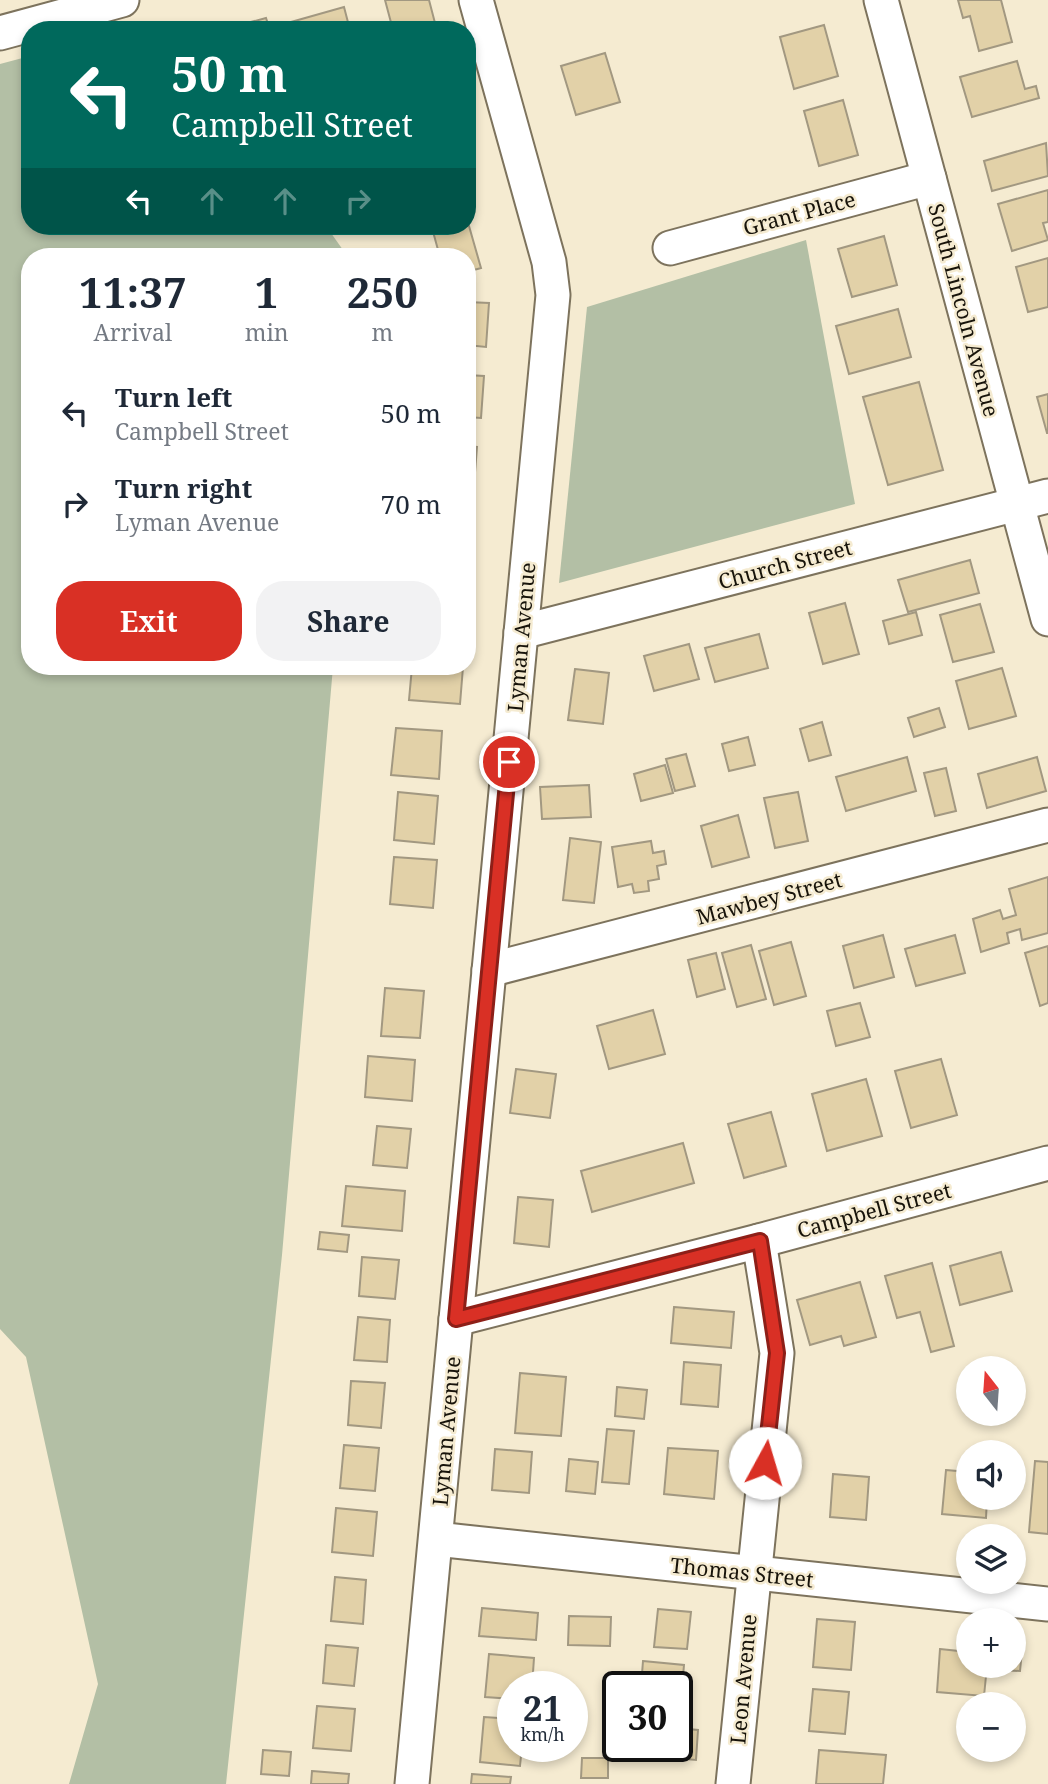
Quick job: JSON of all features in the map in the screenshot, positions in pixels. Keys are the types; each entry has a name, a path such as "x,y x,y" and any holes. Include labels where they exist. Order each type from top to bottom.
{"street":[{"path":"44,21 122,0"},
{"name":"Lyman Avenue","path":"411,1784 553,295 549,262 476,0"},
{"name":"South Lincoln Avenue","path":"881,0 929,177 1032,500 1048,619"},
{"path":"0,33 21,27"},
{"name":"Grant Place","path":"670,248 929,177"},
{"name":"Church Street","path":"521,632 1032,500"},
{"name":"Mawbey Street","path":"489,970 1048,825"},
{"name":"Campbell Street","path":"456,1319 1048,1163"},
{"name":"Leon Avenue","path":"733,1784 777,1353 760,1241"},
{"name":"Thomas Street","path":"436,1539 1048,1604"}],"green space":[{"path":"21,58 21,235 332,235 342,248 21,248 21,675 332,675 282,1255 226,1784 69,1784 98,1684 26,1357 0,1329 0,64"},
{"path":"806,240 855,504 559,583 587,307"}],"building":[{"path":"385,0 429,0 434,21 391,21"},
{"path":"958,0 1001,0 1012,42 979,51 970,16 963,18"},
{"path":"344,7 348,21 295,21"},
{"path":"824,25 838,76 794,89 780,37"},
{"path":"605,53 620,102 576,115 561,66"},
{"path":"1017,61 1025,89 1036,86 1039,98 972,117 960,77"},
{"path":"843,100 858,155 819,166 804,111"},
{"path":"1046,143 1048,176 992,191 984,161"},
{"path":"1048,190 1048,222 1043,223 1048,240 1012,251 998,204"},
{"path":"434,235 472,235 475,248 438,248"},
{"path":"884,236 897,285 852,297 838,249"},
{"path":"476,250 481,268 476,269"},
{"path":"1048,258 1048,307 1028,312 1016,267"},
{"path":"476,302 489,303 486,347 476,346"},
{"path":"898,309 911,357 849,374 836,326"},
{"path":"476,376 484,376 481,418 476,418"},
{"path":"919,382 943,470 888,485 863,397"},
{"path":"1048,394 1048,433 1047,433 1037,397"},
{"path":"970,560 979,593 908,612 898,580"},
{"path":"845,603 859,654 823,664 809,613"},
{"path":"980,604 994,652 953,662 940,615"},
{"path":"916,612 922,635 889,644 883,621"},
{"path":"759,634 768,668 715,682 705,648"},
{"path":"689,644 699,679 654,691 644,656"},
{"path":"1002,668 1016,716 969,729 956,681"},
{"path":"575,669 609,673 603,724 568,720"},
{"path":"411,675 462,675 460,704 409,700"},
{"path":"939,708 945,727 914,737 908,718"},
{"path":"822,722 831,755 809,761 800,729"},
{"path":"396,728 442,731 439,779 391,775"},
{"path":"748,737 755,765 729,771 722,744"},
{"path":"686,754 695,786 675,791 666,759"},
{"path":"907,757 916,791 846,811 836,777"},
{"path":"1037,757 1046,791 987,808 978,774"},
{"path":"665,765 673,793 641,801 634,774"},
{"path":"946,768 956,811 935,816 924,773"},
{"path":"589,785 591,817 542,819 540,787"},
{"path":"398,792 438,796 434,844 394,840"},
{"path":"798,792 808,841 775,848 764,798"},
{"path":"738,815 749,857 712,867 701,826"},
{"path":"570,838 601,842 594,903 563,900"},
{"path":"651,841 653,853 664,851 666,864 657,866 659,879 648,881 649,891 634,893 632,884 618,887 612,847"},
{"path":"394,857 437,860 433,908 390,904"},
{"path":"1048,877 1048,933 1022,940 1020,929 1007,933 1009,943 981,952 973,919 1000,910 1003,919 1016,915 1009,889"},
{"path":"883,935 894,977 854,988 843,946"},
{"path":"955,935 965,973 916,986 905,949"},
{"path":"791,942 806,996 774,1005 759,951"},
{"path":"751,945 766,999 737,1007 722,953"},
{"path":"1048,946 1048,1003 1040,1006 1025,953"},
{"path":"716,953 725,989 697,997 688,960"},
{"path":"385,988 424,991 420,1038 381,1036"},
{"path":"860,1003 870,1037 836,1046 827,1011"},
{"path":"653,1010 665,1054 609,1069 597,1026"},
{"path":"368,1056 415,1060 412,1101 365,1097"},
{"path":"941,1059 957,1115 911,1128 895,1071"},
{"path":"516,1069 556,1074 550,1118 510,1113"},
{"path":"866,1079 882,1136 827,1151 812,1094"},
{"path":"771,1112 786,1166 744,1178 728,1124"},
{"path":"377,1126 411,1129 407,1168 373,1165"},
{"path":"683,1143 694,1183 592,1212 581,1171"},
{"path":"346,1186 405,1191 402,1231 342,1226"},
{"path":"518,1197 553,1200 549,1247 514,1243"},
{"path":"320,1232 349,1235 347,1252 318,1249"},
{"path":"1001,1252 1012,1291 960,1305 950,1266"},
{"path":"362,1257 399,1260 395,1299 359,1296"},
{"path":"932,1263 954,1346 931,1352 920,1312 897,1318 885,1276"},
{"path":"860,1282 876,1337 844,1346 841,1336 810,1345 797,1300"},
{"path":"674,1307 734,1312 731,1348 671,1343"},
{"path":"358,1317 390,1320 387,1362 354,1360"},
{"path":"684,1362 721,1365 718,1407 681,1404"},
{"path":"520,1373 566,1377 561,1436 515,1433"},
{"path":"351,1381 385,1383 381,1428 348,1425"},
{"path":"617,1387 647,1390 644,1419 615,1416"},
{"path":"607,1429 634,1431 629,1484 602,1482"},
{"path":"344,1445 379,1448 375,1491 340,1488"},
{"path":"668,1448 718,1451 714,1499 664,1494"},
{"path":"495,1449 532,1452 529,1493 492,1490"},
{"path":"569,1459 598,1462 595,1494 566,1491"},
{"path":"1035,1461 1048,1462 1048,1534 1029,1532"},
{"path":"946,1470 956,1471 956,1510 986,1510 986,1518 942,1514"},
{"path":"833,1474 869,1477 866,1520 830,1517"},
{"path":"336,1508 377,1512 373,1556 332,1552"},
{"path":"335,1577 366,1580 363,1624 331,1621"},
{"path":"482,1608 538,1613 536,1640 479,1636"},
{"path":"658,1609 691,1612 687,1649 654,1647"},
{"path":"569,1616 611,1617 610,1646 568,1645"},
{"path":"817,1619 855,1622 851,1670 813,1667"},
{"path":"326,1645 358,1648 354,1686 323,1683"},
{"path":"940,1649 956,1651 956,1678 986,1678 984,1692 937,1692"},
{"path":"489,1654 534,1658 533,1671 497,1671 497,1698 485,1697"},
{"path":"643,1661 684,1665 683,1671 642,1671"},
{"path":"813,1689 849,1692 845,1734 809,1731"},
{"path":"317,1706 355,1709 351,1751 313,1748"},
{"path":"484,1717 497,1718 497,1762 520,1762 520,1766 480,1762"},
{"path":"693,1730 698,1730 696,1760 693,1760"},
{"path":"263,1750 291,1752 289,1776 261,1774"},
{"path":"819,1750 886,1755 883,1784 816,1784"},
{"path":"588,1758 602,1758 602,1762 608,1762 608,1778 581,1778 582,1762 588,1762"},
{"path":"312,1771 349,1774 348,1784 311,1784"},
{"path":"472,1774 511,1777 510,1784 471,1784"}],"route":[{"path":"509,762 456,1319 760,1241 777,1353 765,1463"}]}
